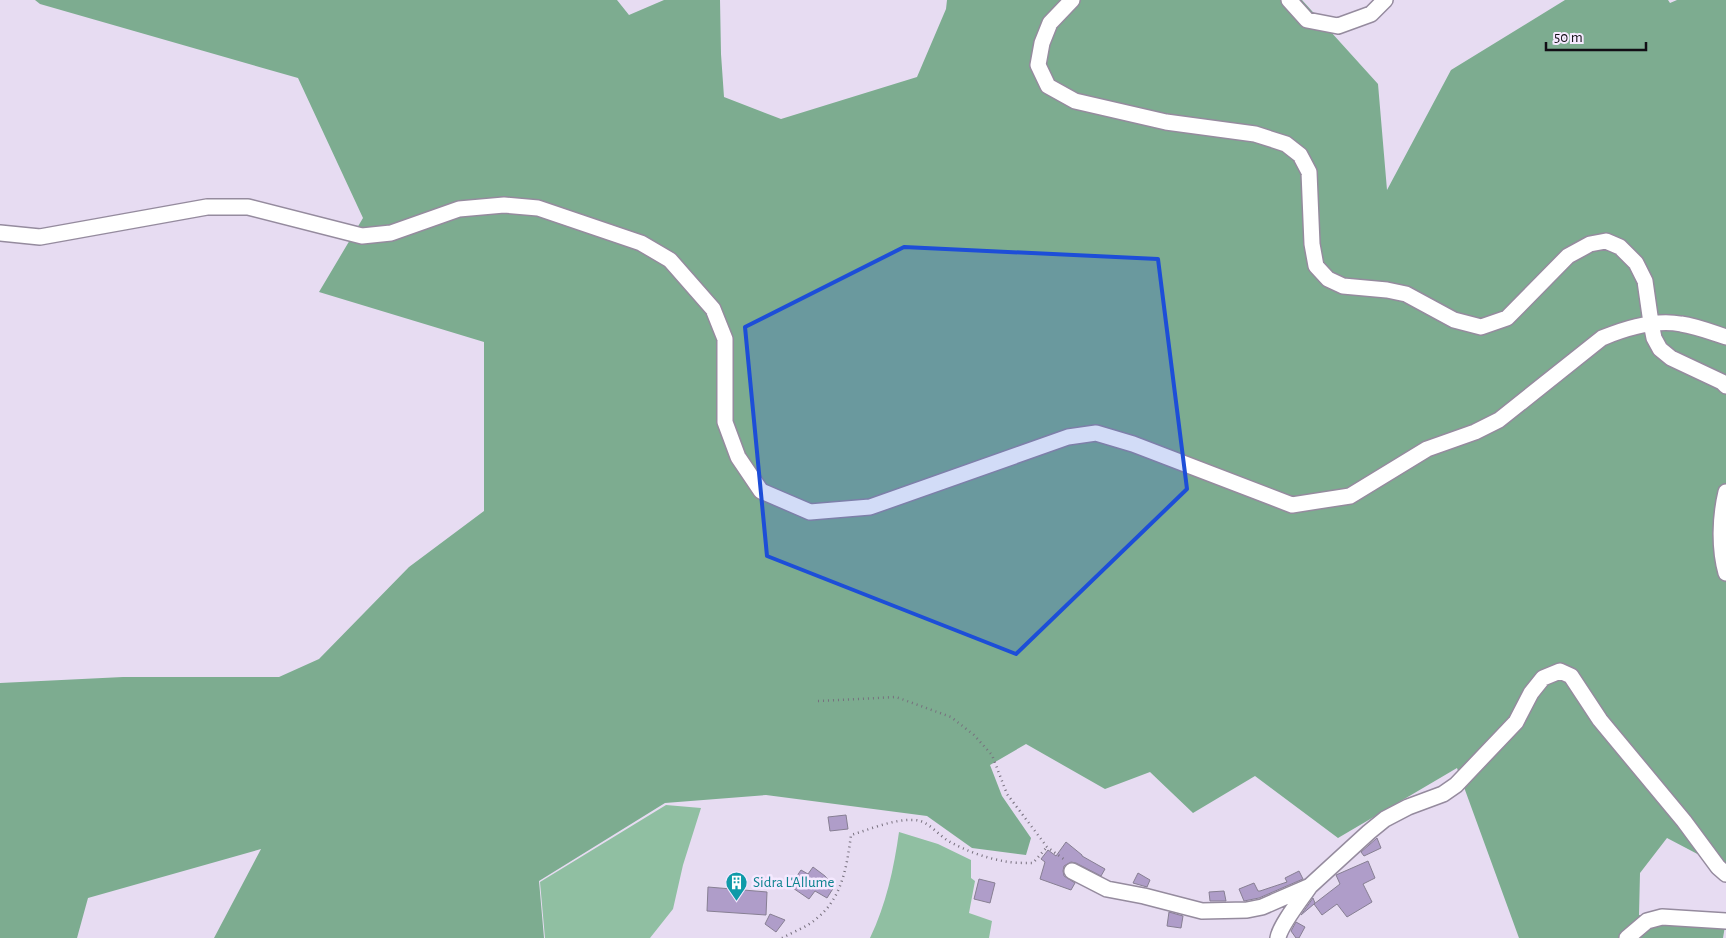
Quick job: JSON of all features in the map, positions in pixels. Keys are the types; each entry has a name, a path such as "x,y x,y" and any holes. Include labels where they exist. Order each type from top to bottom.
{"street":[{"path":"1072,0 1050,23 1042,43 1038,64 1048,86 1075,101 1166,122 1255,134 1286,144 1300,155 1309,172 1312,244 1316,266 1328,279 1344,286 1387,290 1406,294 1454,320 1481,327 1507,318 1568,256 1590,244 1606,241 1620,247 1636,263 1645,281 1650,323 1654,338 1660,349 1671,358 1722,382 1726,386"},
{"path":"1289,0 1307,20 1338,26 1371,14 1385,0"},
{"path":"0,234 40,237 207,207 248,207 362,236 391,233 459,209 504,205 538,208 641,242 670,260 713,309 725,339 725,422 738,457 761,491 810,512 870,507 1068,437 1096,433 1134,444 1292,505 1350,496 1427,449 1475,432 1499,420 1602,338 1650,323 1680,324 1726,337"},
{"path":"1726,492 1722,507 1722,560 1726,573"},
{"path":"1278,938 1310,886 1369,832 1385,820 1408,807 1443,794 1456,785 1516,722 1531,693 1544,678 1560,670 1571,676 1600,720 1726,874"},
{"path":"1072,871 1107,889 1144,896 1202,912 1247,910 1262,907 1310,886"},
{"path":"1627,938 1647,921 1662,917 1726,921"}],"path":[{"path":"818,700 896,697 951,717 974,735 992,755 1007,794 1047,847 1066,861 1072,871"},
{"path":"782,938 815,921 836,895 845,874 851,835 895,822 914,820 925,822 931,829 950,843 1002,861 1033,863 1047,847"}],"highlighted area":[{"path":"904,247 1158,259 1187,489 1016,654 767,556 745,327"}],"green space":[{"path":"35,0 617,0 629,15 664,0 720,0 724,97 781,119 917,77 946,9 947,0 1302,0 1378,84 1387,190 1451,70 1565,0 1668,0 1670,3 1677,0 1726,0 1726,869 1667,838 1640,873 1639,915 1725,926 1723,938 1519,938 1457,768 1338,838 1255,776 1193,813 1150,772 1105,789 1026,744 990,765 1002,796 1031,838 1026,855 972,848 927,816 766,795 665,803 539,881 544,938 214,938 261,849 88,898 77,938 0,938 0,683 123,677 279,677 319,659 409,567 484,511 484,342 319,292 363,218 298,78 40,4"},
{"path":"666,805 701,808 683,865 673,909 650,938 545,938 540,882"},
{"path":"899,832 938,844 971,860 971,878 975,881 969,913 992,921 989,938 870,938 881,913 889,886"}],"building":[{"path":"846,815 848,829 830,831 828,817"},
{"path":"1377,838 1381,848 1364,856 1361,852"},
{"path":"1066,842 1082,856 1105,869 1101,876 1071,862 1064,866 1063,871 1064,876 1075,883 1071,890 1040,879 1045,862 1041,859 1048,850 1056,856"},
{"path":"1368,861 1375,878 1363,884 1372,902 1347,917 1337,904 1322,915 1314,904 1340,884 1336,875"},
{"path":"813,867 825,876 834,887 827,898 815,891 809,899 790,886 801,870 808,874"},
{"path":"1299,871 1303,879 1259,898 1244,901 1239,889 1254,883 1258,891 1260,891 1287,882 1285,878"},
{"path":"1138,873 1150,880 1147,887 1133,883"},
{"path":"979,879 995,883 990,903 974,899"},
{"name":"Sidra L'Allume","path":"708,887 767,892 766,915 707,911"},
{"path":"1224,891 1226,901 1210,901 1209,892"},
{"path":"1313,898 1315,903 1301,915"},
{"path":"1169,912 1183,916 1181,928 1167,926"},
{"path":"770,914 785,920 776,932 765,924"},
{"path":"1296,922 1305,927 1299,938 1296,938 1291,931"}],"place":[{"name":"Sidra L'Allume","path":"737,901"}]}
